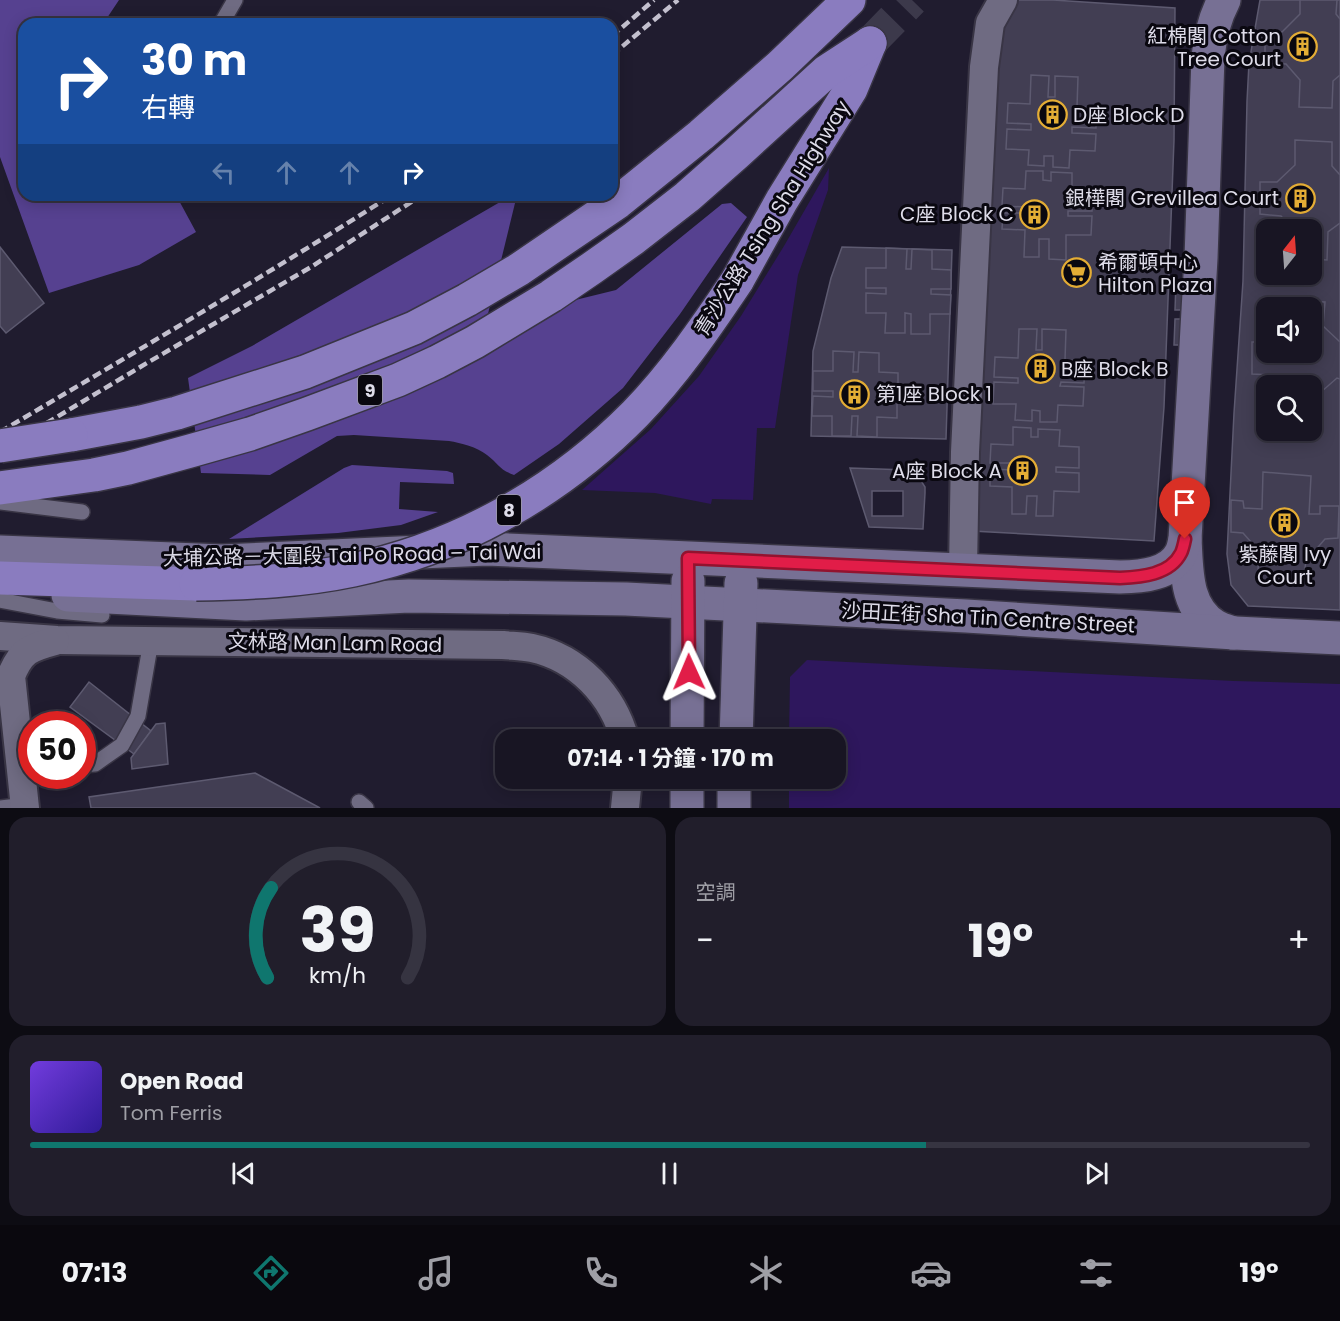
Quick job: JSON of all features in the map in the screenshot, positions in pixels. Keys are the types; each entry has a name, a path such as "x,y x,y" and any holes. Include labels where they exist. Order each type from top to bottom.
{"highway":[{"name":"9","path":"0,446 141,422 199,406 305,372 414,328 518,270 618,202 701,135 771,74 849,0"},
{"name":"9","path":"0,488 94,475 250,434 398,380 437,362 551,296 633,238 721,168 827,70 870,43"},
{"name":"青沙公路 Tsing Sha Highway","path":"0,578 196,584 265,582 304,578 354,570 438,545 519,504 594,452 636,413 680,361 736,281 782,200 851,89 870,43"}],"main road":[{"path":"1224,0 1210,34 1208,57 1201,258 1185,539 1188,584 1192,599 1202,615 1216,627 1235,633"},
{"path":"736,729 741,560 1120,578 1136,577 1162,570 1173,563 1180,554 1185,539"},
{"name":"大埔公路－大圍段 Tai Po Road – Tai Wai","path":"0,552 222,561 487,549 741,560"},
{"path":"687,729 688,558"},
{"path":"928,568 928,587 936,601 966,616"},
{"path":"0,592 246,604 409,596 741,604"},
{"name":"沙田正街 Sha Tin Centre Street","path":"741,604 1340,638"},
{"path":"687,789 687,808"},
{"path":"734,789 734,808"}],"street":[{"path":"963,570 965,452 984,67 990,23 1003,0"},
{"name":"文林路 Man Lam Road","path":"0,636 57,640 503,645 531,648 562,660 591,680 611,705 622,729"},
{"path":"18,733 5,670 28,651 57,640"},
{"path":"17,807 22,789"},
{"path":"625,808 627,789"}],"lane":[{"path":"224,18 235,0"},
{"path":"0,502 82,512"},
{"path":"0,600 57,611 102,615"},
{"path":"96,763 122,745 138,716 151,641"}],"shaded area":[{"path":"0,0 119,0 107,18 18,18 18,201 179,201 196,232 139,265 49,293 0,157"},
{"path":"829,168 828,190 798,275 775,428 757,428 753,500 712,499 711,504 655,493 582,490 651,429 699,376 741,316"},
{"path":"502,201 516,201 486,322 616,290 722,204 731,203 747,217 680,314 623,388 559,444 514,475 483,452 459,443 354,435 337,436 270,475 201,473 188,378 252,346"},
{"path":"352,465 447,471 453,473 454,484 400,482 399,509 438,512 401,525 338,533 229,539 344,468"},
{"path":"807,660 1340,684 1340,808 789,808 789,789 846,789 846,729 789,729 790,677"}],"building":[{"name":"希爾頓中心 Hilton Plaza","path":"1012,0 1053,0 1175,8 1174,140 1164,407 1154,541 972,531 1000,13"},
{"path":"1260,0 1340,0 1340,610 1248,606 1231,585 1227,554 1243,281 1249,63"},
{"name":"紅棉閣 Cotton Tree Court","path":"1300,0 1337,0 1336,14 1340,19 1340,75 1333,81 1332,108 1299,107 1300,80 1286,64 1265,63 1265,31 1282,32 1300,14"},
{"name":"D座 Block D","path":"1031,75 1049,76 1048,97 1055,97 1055,76 1078,77 1077,107 1097,107 1096,128 1072,127 1072,133 1096,134 1095,151 1070,150 1069,168 1053,167 1053,156 1044,156 1044,166 1028,165 1029,150 1006,149 1007,129 1031,130 1031,124 1007,123 1008,103 1030,104"},
{"name":"銀樺閣 Grevillea Court","path":"1295,140 1332,142 1332,166 1340,175 1340,223 1328,232 1327,260 1322,260 1322,219 1284,219 1281,216 1260,214 1260,182 1277,182 1295,165"},
{"name":"C座 Block C","path":"1026,171 1043,171 1043,180 1051,181 1051,172 1072,173 1072,190 1092,191 1092,211 1068,211 1068,216 1092,216 1091,235 1066,235 1066,260 1049,259 1049,239 1039,239 1039,257 1024,257 1025,230 1002,229 1003,213 1026,213 1026,207 1002,206 1003,188 1025,189"},
{"path":"0,247 44,303 6,333 0,326"},
{"path":"842,247 952,250 946,439 811,436 813,351 831,278"},
{"path":"886,248 907,249 906,269 911,269 912,249 932,250 932,269 951,270 951,289 931,289 931,294 951,295 950,314 930,314 930,334 911,334 911,314 905,313 905,333 885,333 886,313 866,313 866,293 886,294 886,288 866,288 866,268 886,268"},
{"path":"1176,283 1183,283 1182,310 1175,310"},
{"path":"1322,302 1325,302 1323,326 1340,342 1340,379 1337,378 1322,391 1322,375 1252,374 1252,342 1256,342 1256,363 1322,363"},
{"path":"1175,319 1181,319 1180,345 1174,345"},
{"name":"B座 Block B","path":"1019,329 1037,329 1036,350 1042,350 1042,329 1066,330 1065,360 1085,361 1084,383 1061,382 1060,386 1084,387 1083,406 1058,405 1057,422 1040,422 1040,411 1032,410 1032,421 1015,420 1016,404 993,404 994,382 1018,383 1018,378 994,377 995,357 1018,358"},
{"name":"第1座 Block 1","path":"833,351 854,352 853,372 858,372 859,352 879,353 879,372 898,373 898,392 878,392 878,397 897,398 897,418 877,417 877,437 857,436 858,416 852,416 851,436 832,436 832,416 812,416 813,396 833,397 833,391 813,391 813,371 833,371"},
{"name":"A座 Block A","path":"1013,427 1031,428 1031,437 1038,437 1038,429 1060,430 1059,446 1079,447 1079,468 1056,467 1056,472 1079,473 1079,492 1054,491 1053,516 1036,516 1037,496 1027,496 1026,514 1012,514 1012,487 990,486 990,469 1014,470 1014,463 990,463 991,444 1013,445"},
{"path":"850,468 907,470 918,476 925,487 923,529 869,527","holes":["872,491 903,491 903,516 872,516"]},
{"name":"紫藤閣 Ivy Court","path":"1263,472 1311,476 1309,514 1320,514 1320,506 1339,506 1338,538 1325,539 1306,561 1304,575 1258,571 1259,551 1243,533 1231,532 1231,500 1243,501 1244,508 1262,509"},
{"path":"89,682 151,731 134,754 96,726 96,711 75,711 70,707"},
{"path":"165,723 168,764 132,769 131,758 156,724"},
{"path":"255,773 320,808 91,808 89,797"}],"tunnel":[{"path":"870,43 912,0"}],"railway":[{"path":"618,31 654,0"},
{"path":"618,50 678,0"},
{"path":"0,432 382,201"},
{"path":"0,451 311,267 413,201"}],"place":[{"name":"紅棉閣 Cotton Tree Court","path":"1302,47"},
{"name":"D座 Block D","path":"1052,115"},
{"name":"銀樺閣 Grevillea Court","path":"1300,198"},
{"name":"C座 Block C","path":"1035,214"},
{"name":"希爾頓中心 Hilton Plaza","path":"1077,273"},
{"name":"B座 Block B","path":"1040,369"},
{"name":"第1座 Block 1","path":"855,394"},
{"name":"A座 Block A","path":"1023,471"},
{"name":"紫藤閣 Ivy Court","path":"1285,523"}],"route":[{"path":"689,672 688,558 1120,578 1136,577 1162,570 1173,563 1180,554 1185,539"}]}
